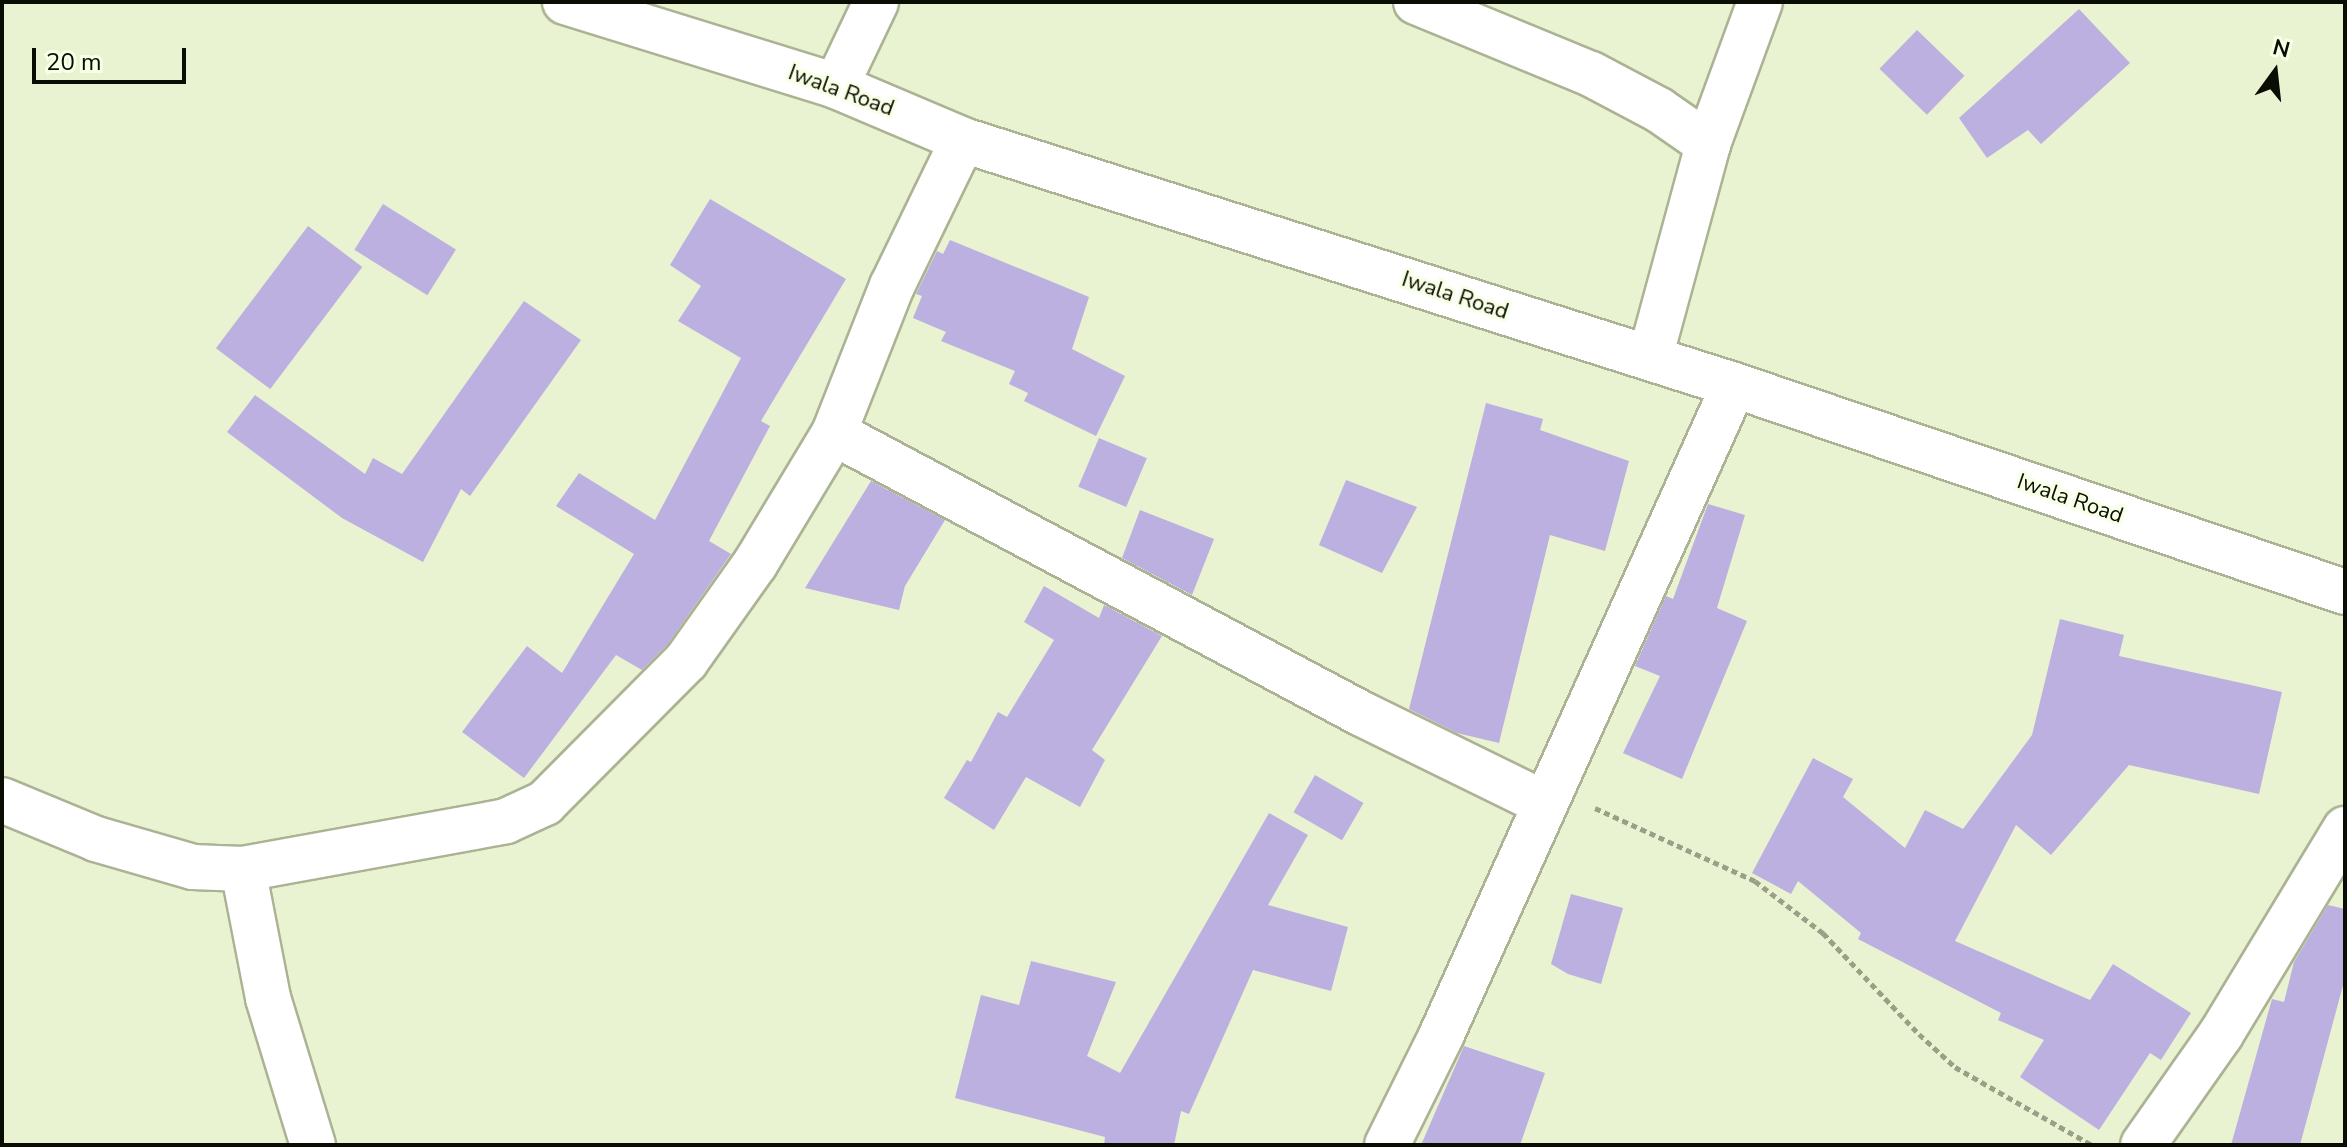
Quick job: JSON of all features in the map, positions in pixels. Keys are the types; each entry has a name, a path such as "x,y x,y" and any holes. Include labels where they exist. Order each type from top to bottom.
{"street":[{"name":"Iwala Road","path":"565,2 836,86 963,140 1734,385 2345,592"},
{"path":"836,86 876,2"},
{"path":"1416,2 1591,74 1659,110 1708,144"},
{"path":"1650,358 1708,144 1760,2"},
{"path":"2,800 109,843 193,867 243,869 506,821 545,803 686,661 755,564 834,433 892,286 963,140"},
{"path":"1387,1145 1441,1036 1734,385"},
{"path":"834,433 1362,714 1544,803"},
{"path":"2143,1145 2221,1034 2345,829"},
{"path":"243,869 268,998 313,1145"}],"path":[{"path":"1544,803 1602,808 1755,881 1823,933 1919,1034 1955,1067 2092,1145"}],"building":[{"path":"2079,9 2130,63 2041,144 2028,130 1987,158 1959,118"},
{"path":"1917,30 1964,76 1927,115 1879,69"},
{"path":"710,199 846,279 761,421 770,426 709,541 731,554 667,645 642,670 616,655 524,778 462,732 527,646 562,673 634,554 556,506 579,473 655,520 741,358 678,321 701,286 670,265"},
{"path":"383,204 456,250 427,295 354,250"},
{"path":"308,226 362,267 270,389 216,348"},
{"path":"950,240 1089,297 1072,349 1125,376 1096,436 1024,401 1028,393 1009,384 1015,371 941,341 946,332 913,318 922,296 916,294 937,251 943,254"},
{"path":"524,301 581,340 470,496 461,489 423,562 342,518 227,432 255,395 365,474 373,458 402,474"},
{"path":"1486,403 1543,419 1540,430 1629,461 1605,551 1550,535 1499,743 1457,733 1409,709"},
{"path":"1099,438 1147,458 1126,507 1078,487"},
{"path":"1346,480 1417,507 1382,573 1319,545"},
{"path":"871,481 945,520 905,586 899,610 805,588"},
{"path":"1708,504 1745,515 1717,608 1747,621 1682,779 1623,753 1660,676 1635,666 1666,596 1673,599"},
{"path":"1140,510 1214,539 1192,595 1122,558"},
{"path":"1044,586 1099,618 1104,605 1162,636 1092,750 1105,760 1080,807 1026,777 994,830 944,798 967,760 971,762 998,712 1007,717 1054,640 1024,622"},
{"path":"2060,619 2124,635 2119,656 2282,692 2259,794 2129,765 2051,855 2016,825 1955,941 2090,1000 2113,964 2191,1013 2161,1060 2150,1053 2099,1130 2020,1077 2044,1040 1998,1020 2001,1013 1858,939 1861,933 1798,881 1791,894 1752,873 1813,758 1853,779 1843,797 1905,848 1925,810 1963,829 2032,735"},
{"path":"1315,775 1363,803 1342,840 1294,812"},
{"path":"1269,813 1308,835 1268,905 1348,927 1331,991 1253,970 1189,1114 1181,1111 1174,1145 1104,1145 1105,1137 955,1098 981,995 1019,1005 1031,961 1116,982 1087,1056 1120,1073"},
{"path":"1571,894 1623,908 1601,984 1568,974 1551,964"},
{"path":"2328,905 2345,909 2345,978 2300,1145 2231,1145 2272,999 2284,1002 2294,962"},
{"path":"1464,1046 1545,1073 1520,1145 1421,1145"}]}
